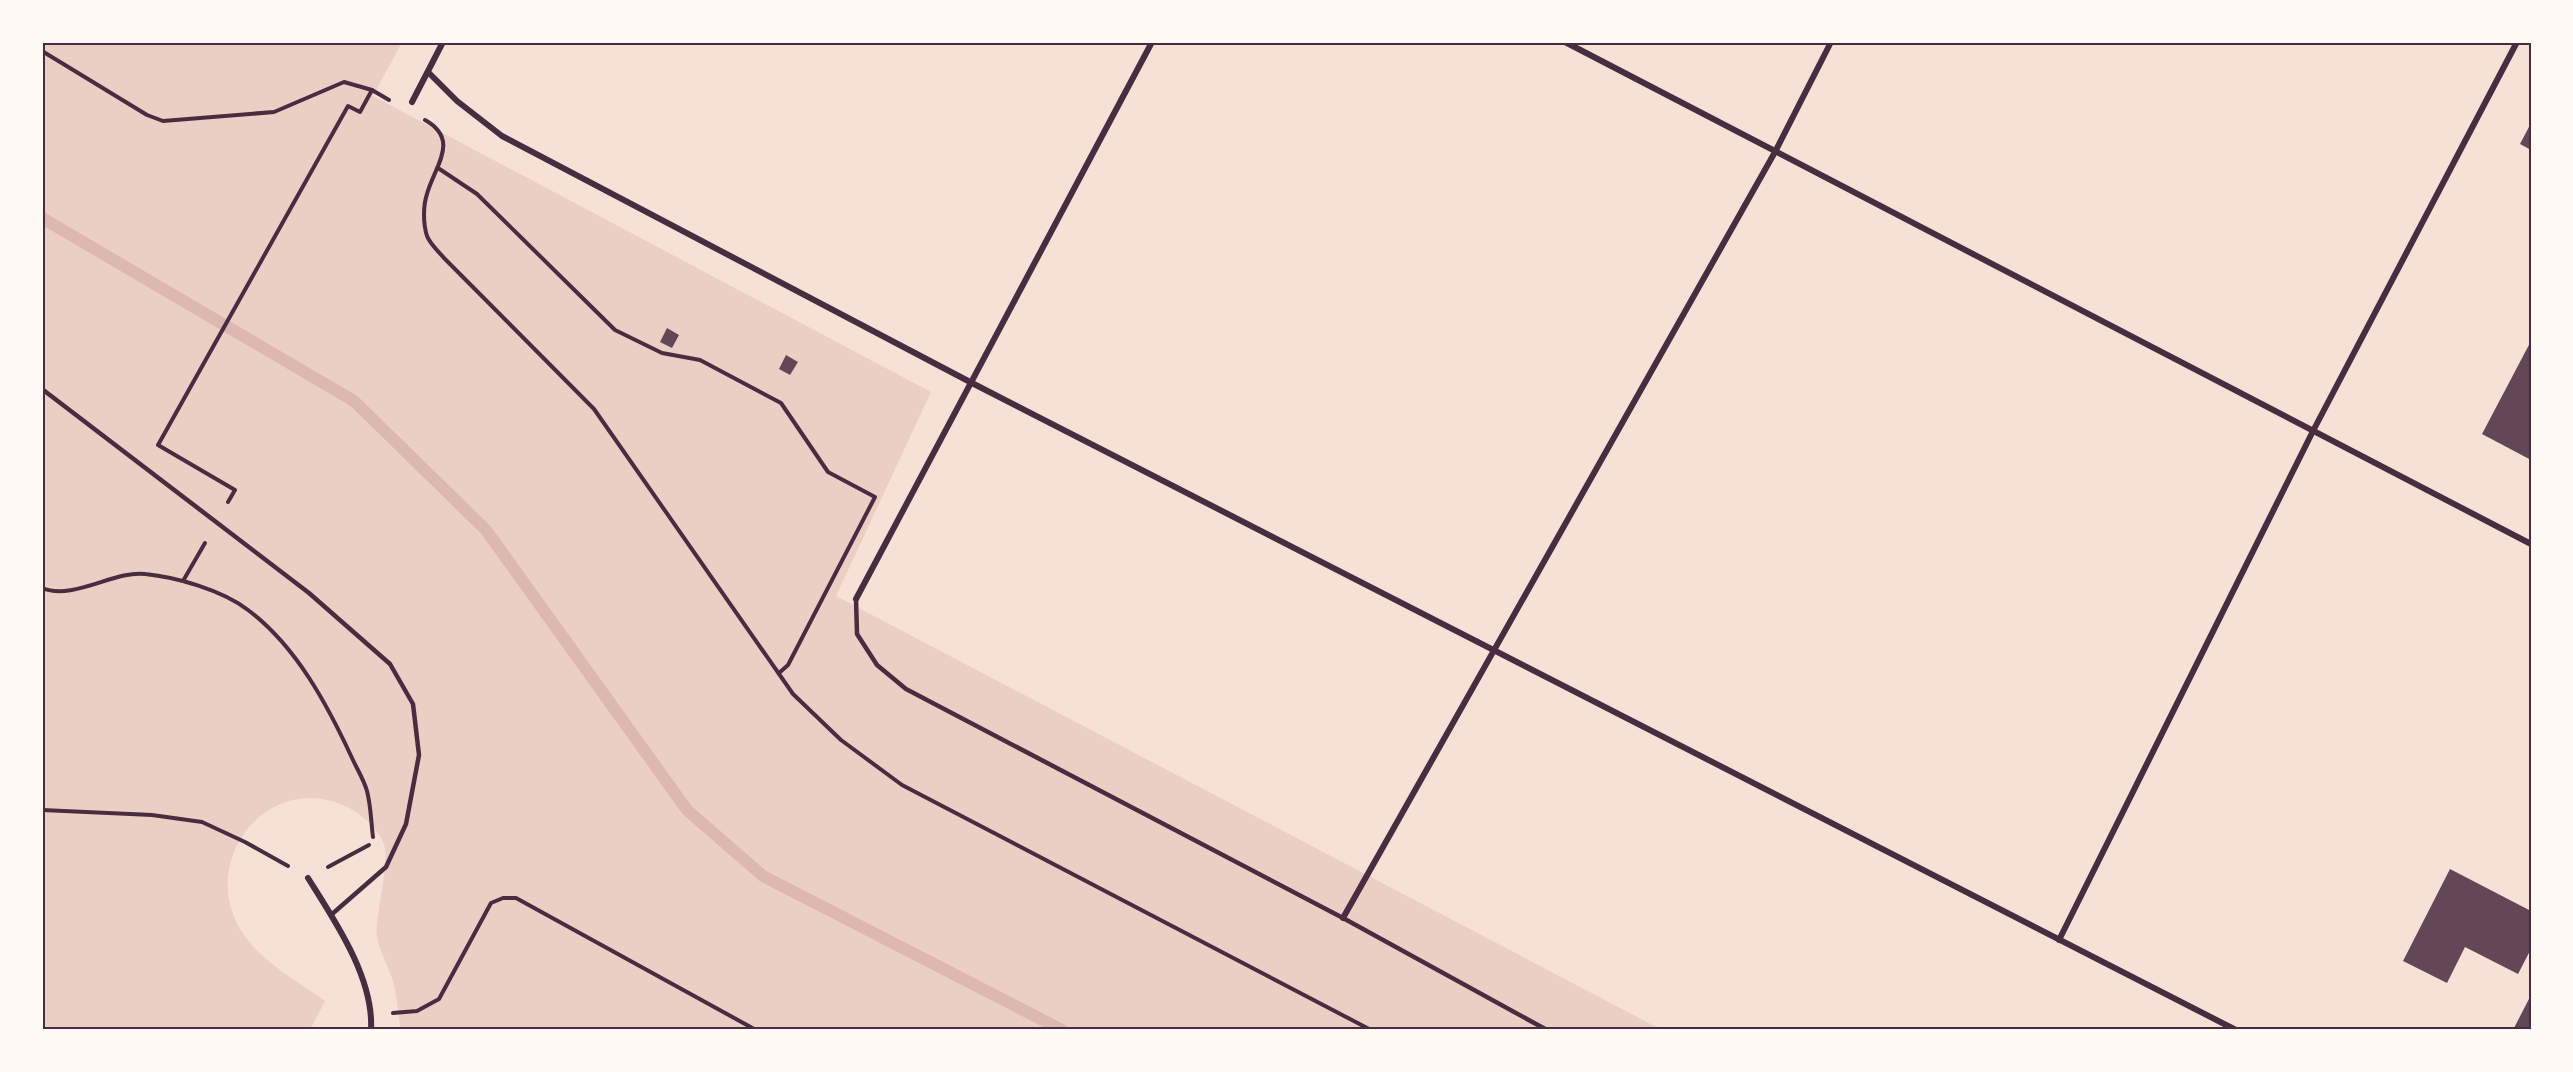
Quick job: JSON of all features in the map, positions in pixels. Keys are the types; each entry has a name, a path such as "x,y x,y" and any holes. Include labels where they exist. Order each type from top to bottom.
{"street":[{"path":"412,102 443,42"},
{"path":"856,599 1152,42"},
{"path":"1564,42 2531,544"},
{"path":"1343,918 1775,152 1832,42"},
{"path":"2059,940 2313,431 2517,42"},
{"path":"428,72 457,101 502,136 972,383 2236,1030"},
{"path":"308,878 353,953 372,1014 370,1030"}],"lane":[{"path":"42,389 309,593 390,664 413,704 419,755 406,824 386,867 331,915"},
{"path":"856,599 857,634 878,665 906,689 1343,918 1547,1030"}],"path":[{"path":"42,51 147,115 163,121 274,112 344,81 372,90 396,104"},
{"path":"235,490 158,445 348,105 360,112 372,90"},
{"path":"422,118 430,123 442,137 444,152 426,194 424,216 427,237 444,258 594,409 793,694 842,740 902,785 1371,1030"},
{"path":"438,168 477,194 615,330 662,353 700,360 781,403 828,472 875,497 788,665 779,673"},
{"path":"42,588 49,591 79,589 142,573 183,581 210,590 246,608 273,632 301,668 337,726 367,791 374,842 308,878 245,842 201,822 152,815 42,810"},
{"path":"372,1014 417,1011 439,999 491,903 503,898 516,898 756,1030"}],"shaded area":[{"path":"42,42 402,42 373,96 931,392 836,596 1662,1030 401,1030 393,981 377,937 385,861 383,842 373,826 359,814 349,808 319,798 291,800 267,811 247,829 234,853 228,879 231,907 244,935 271,963 325,1001 310,1030 42,1030"}],"building":[{"path":"2531,123 2531,150 2520,144"},
{"path":"667,328 679,335 672,348 660,342"},
{"path":"2531,341 2531,460 2482,434"},
{"path":"786,355 798,362 790,375 779,369"},
{"path":"2450,869 2531,911 2531,949 2518,974 2465,947 2447,983 2403,961"},
{"path":"2531,995 2531,1030 2513,1030"}],"waterway":[{"path":"42,218 354,401 486,530 687,810 763,876 1062,1030"}]}
